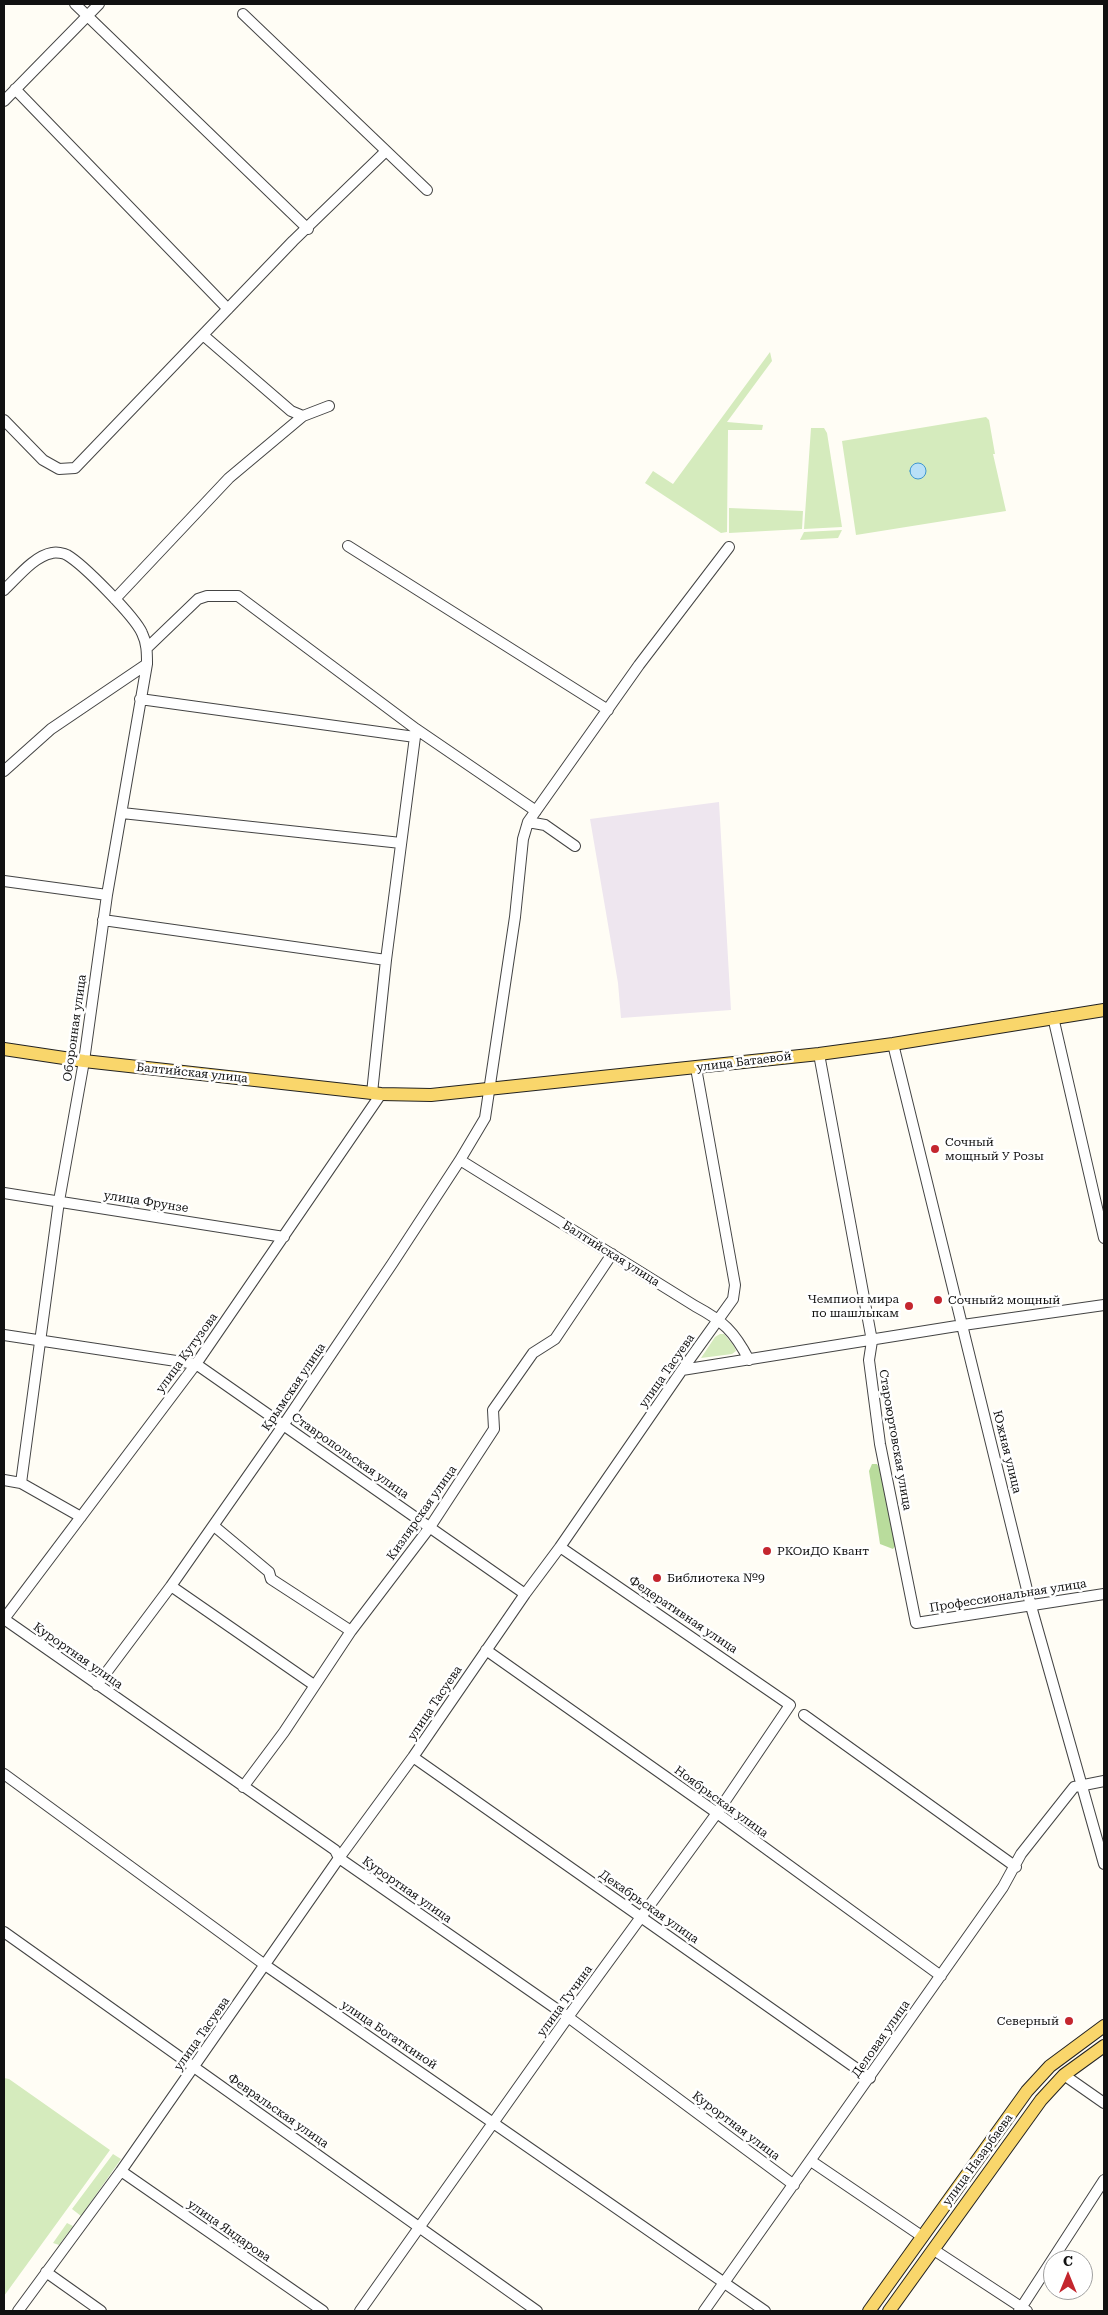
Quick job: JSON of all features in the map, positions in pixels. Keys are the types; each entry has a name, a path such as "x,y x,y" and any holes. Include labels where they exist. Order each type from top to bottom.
{"main road":[{"name":"улица Батаевой","path":"377,1094 431,1096 819,1054 1104,1010"},
{"name":"Балтийская улица","path":"4,1049 84,1061 377,1094"},
{"name":"улица Назарбаева","path":"869,2311 1027,2091 1050,2066 1104,2026"},
{"name":"улица Назарбаева","path":"889,2311 1041,2100 1064,2075 1104,2046"}],"street":[{"path":"75,4 308,229"},
{"path":"4,101 99,4"},
{"path":"243,14 427,190"},
{"path":"15,89 228,309"},
{"path":"4,422 43,460 59,469 75,468 293,241 308,229 386,151"},
{"path":"203,335 290,411 303,416"},
{"path":"115,599 229,478 303,416 329,406"},
{"path":"348,546 608,710"},
{"path":"574,846 545,825 528,822 639,665 729,547"},
{"name":"Оборонная улица","path":"4,590 40,557 53,553 66,554 115,599 142,632 147,648 147,664 103,920 84,1061 59,1201 21,1483"},
{"path":"147,648 198,599 207,596 238,596 416,733 536,811"},
{"path":"4,771 52,728 147,664"},
{"path":"140,699 416,733"},
{"path":"377,1094 386,960 416,733"},
{"path":"122,813 401,843"},
{"name":"Крымская улица","path":"97,1684 214,1526 354,1322 460,1160 485,1118 515,917 523,839 528,822"},
{"path":"4,881 107,895"},
{"path":"103,920 386,960"},
{"path":"1053,1017 1104,1238"},
{"name":"Южная улица","path":"893,1044 1031,1606 1104,1864"},
{"name":"Староюртовская улица","path":"819,1054 872,1341 869,1360 880,1444 916,1622"},
{"name":"улица Тасуева","path":"18,2311 121,2171 733,1299 736,1285 696,1068"},
{"name":"улица Кутузова","path":"4,1619 196,1364 284,1237 377,1094"},
{"name":"Балтийская улица","path":"460,1160 694,1306 719,1319 731,1330 749,1360"},
{"name":"улица Фрунзе","path":"4,1193 284,1237"},
{"name":"Кизлярская улица","path":"243,1786 284,1732 351,1630 430,1527 494,1429 493,1410 533,1353 555,1339 612,1254"},
{"path":"682,1370 963,1325 1104,1305"},
{"name":"Ставропольская улица","path":"4,1334 196,1364 525,1594"},
{"path":"4,1480 21,1483 81,1517"},
{"path":"214,1526 269,1572 271,1579 351,1630"},
{"name":"Федеративная улица","path":"560,1547 790,1705"},
{"path":"171,1586 314,1686"},
{"name":"Профессиональная улица","path":"916,1622 1104,1594"},
{"name":"Курортная улица","path":"4,1619 335,1850 339,1858 568,2017 794,2185"},
{"name":"Ноябрьская улица","path":"486,1650 717,1813 940,1976"},
{"name":"улица Тучина","path":"360,2311 568,2017 717,1813 790,1705"},
{"path":"804,1715 1016,1867"},
{"name":"Декабрьская улица","path":"413,1757 870,2078"},
{"name":"улица Богаткиной","path":"4,1774 265,1965 765,2311"},
{"path":"1081,1786 1104,1781"},
{"name":"Деловая улица","path":"704,2311 870,2078 1016,1867 1022,1854 1074,1787 1081,1786"},
{"name":"Февральская улица","path":"4,1932 537,2311"},
{"path":"1064,2075 1104,2103"},
{"path":"811,2161 923,2237"},
{"name":"улица Яндарова","path":"121,2171 323,2311"},
{"path":"934,2250 1023,2310 1104,2180"},
{"path":"46,2272 101,2311"}],"shaded area":[{"path":"719,802 731,1010 621,1018 618,983 590,819"}],"green space":[{"path":"770,352 772,361 727,422 763,425 762,430 728,430 727,532 721,533 645,483 653,471 673,484"},
{"path":"986,417 989,420 995,454 993,454 1006,511 856,535 842,441"},
{"path":"811,428 824,428 827,433 842,527 804,529"},
{"path":"729,508 803,511 802,529 729,533"},
{"path":"842,530 838,538 800,540 804,532"},
{"path":"724,1334 736,1351 732,1354 701,1358 715,1337"},
{"path":"872,1464 877,1464 881,1471 896,1545 893,1549 880,1544 869,1471"},
{"path":"4,2078 9,2079 110,2150 4,2296"},
{"path":"113,2154 121,2159 81,2216 72,2209"},
{"path":"67,2223 73,2226 59,2245 53,2243"}],"water":[{"path":"915,463 921,463 926,468 924,477 915,479 910,474 910,468"}],"place":[{"name":"Сочный мощный У Розы","path":"935,1149"},
{"name":"Сочный2 мощный","path":"938,1300"},
{"name":"Чемпион мира по шашлыкам","path":"909,1306"},
{"name":"РКОиДО Квант","path":"767,1551"},
{"name":"Библиотека №9","path":"657,1578"},
{"name":"Северный","path":"1069,2021"}]}
